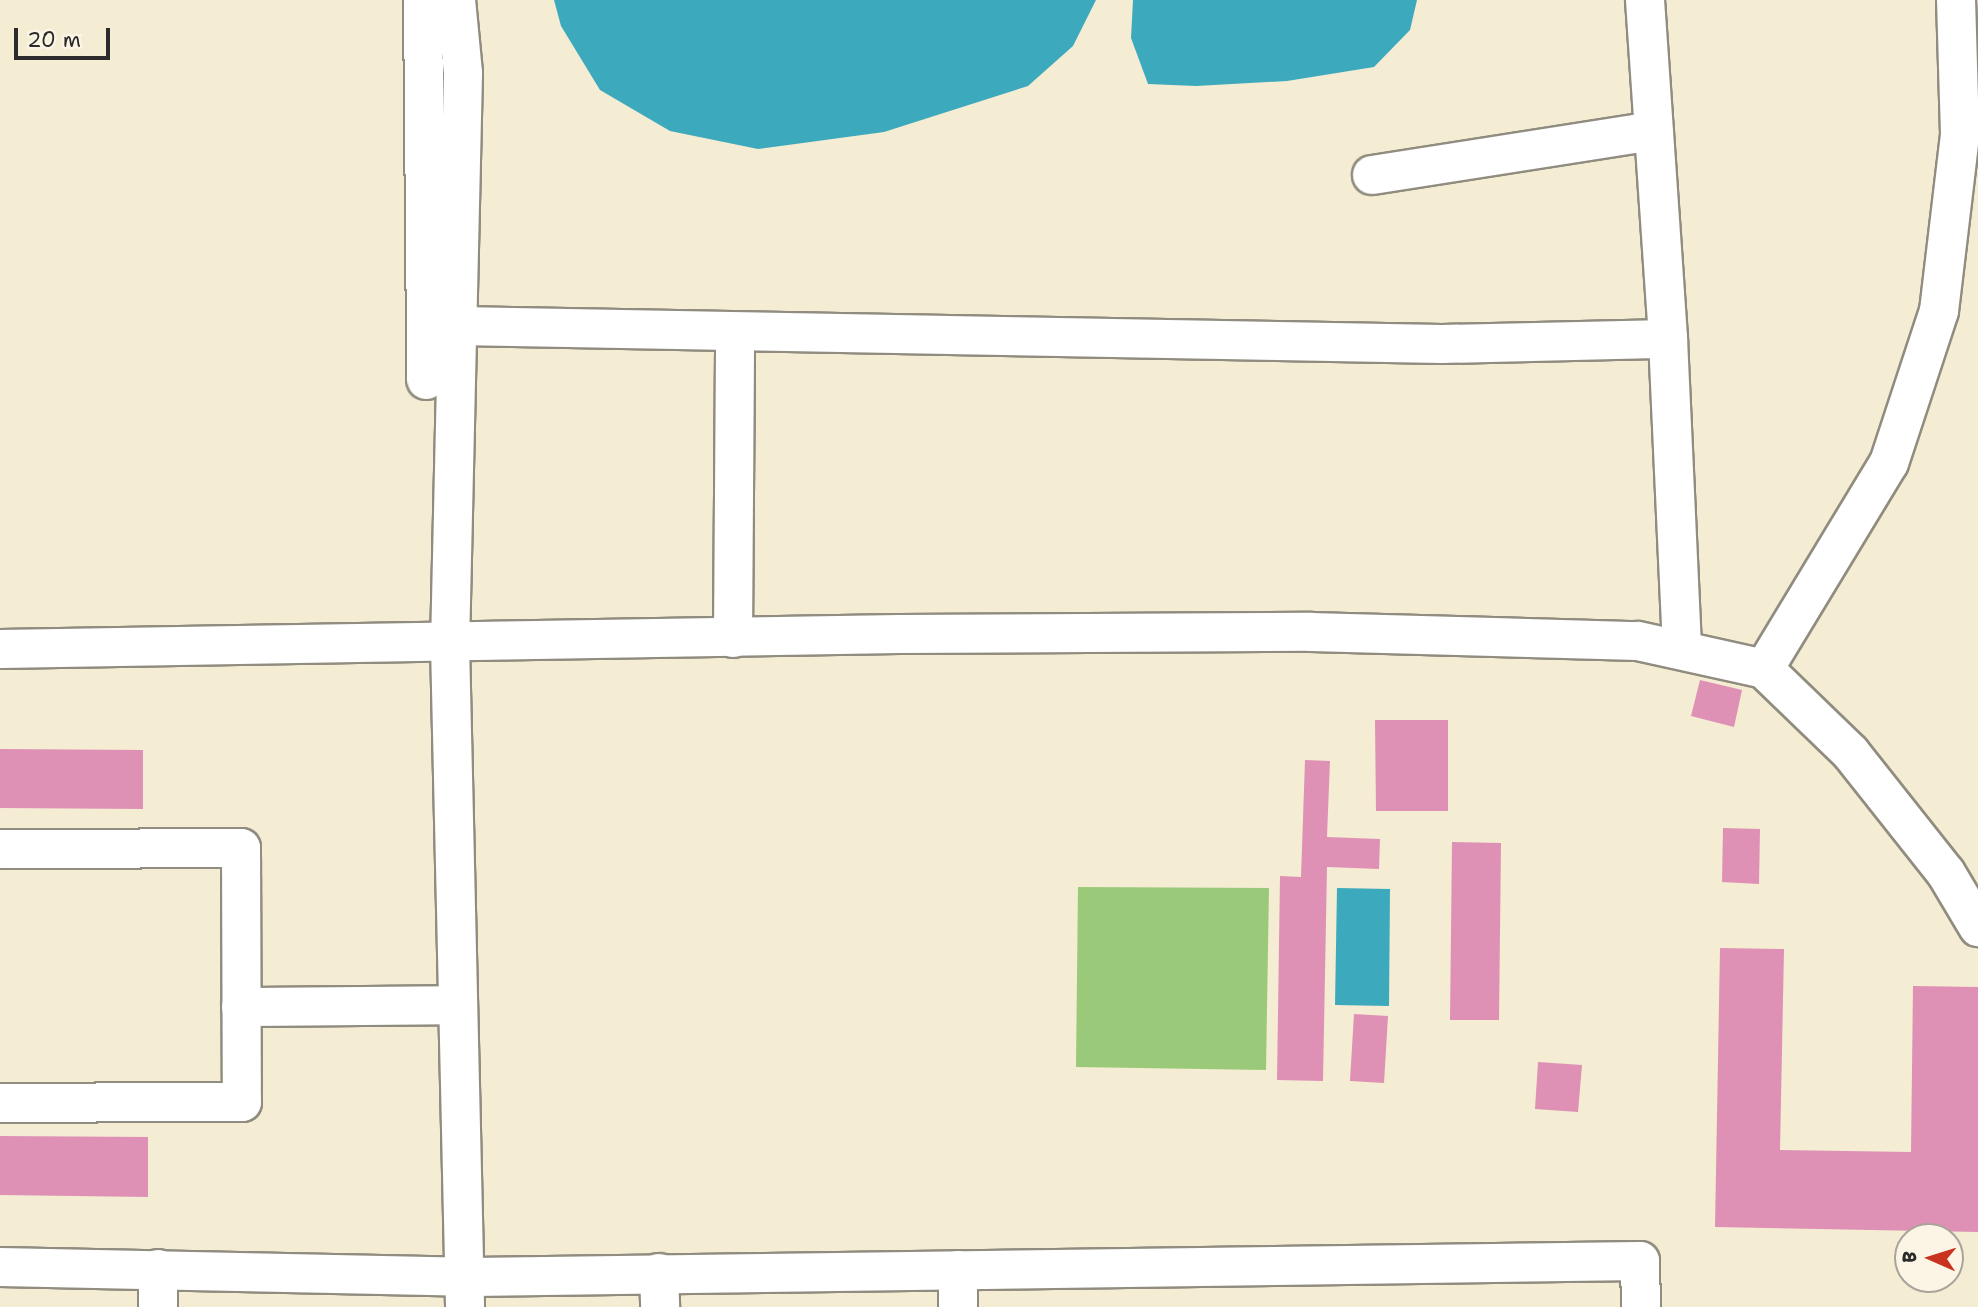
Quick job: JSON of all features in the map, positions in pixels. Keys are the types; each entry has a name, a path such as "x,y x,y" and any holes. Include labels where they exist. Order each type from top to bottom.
{"street":[{"path":"423,0 426,380"},
{"path":"456,0 463,73 450,644 465,1292"},
{"path":"1645,0 1668,339 1682,649"},
{"path":"1765,669 1889,463 1939,312 1960,134 1968,95 1956,0"},
{"path":"1372,175 1654,131"},
{"path":"458,326 1442,344 1668,339"},
{"path":"733,638 735,332"},
{"path":"0,649 450,644 899,634 1311,632 1638,641 1765,669 1850,752 1946,873 1978,927"},
{"path":"0,849 241,848 242,1102 0,1103"},
{"path":"241,1007 458,1005"},
{"path":"0,1267 158,1269 465,1292 660,1290 958,1270 1640,1261 1641,1307"},
{"path":"158,1269 158,1307"},
{"path":"958,1270 958,1307"}],"green space":[{"path":"1078,887 1269,888 1266,1070 1076,1067"}],"water":[{"path":"554,0 1096,0 1073,46 1028,86 884,132 758,149 670,131 600,90 561,26"},
{"path":"1133,0 1417,0 1410,30 1374,67 1287,81 1196,86 1148,84 1131,38"},
{"path":"1337,888 1390,889 1389,1006 1335,1005"}],"building":[{"path":"1700,680 1742,690 1734,727 1691,716"},
{"path":"1375,720 1448,720 1448,811 1376,811"},
{"path":"0,749 143,750 143,809 0,808"},
{"path":"1305,760 1330,761 1327,837 1380,839 1379,869 1327,867 1323,1081 1277,1080 1280,876 1301,877"},
{"path":"1723,828 1760,829 1759,884 1722,882"},
{"path":"1452,842 1501,843 1499,1020 1450,1020"},
{"path":"1720,948 1784,949 1780,1150 1911,1152 1913,986 1978,987 1978,1232 1964,1232 1964,1223 1894,1223 1894,1230 1715,1227"},
{"path":"1354,1014 1388,1016 1384,1083 1350,1081"},
{"path":"1538,1062 1582,1065 1578,1112 1535,1109"},
{"path":"0,1136 148,1137 148,1197 0,1195"}]}
